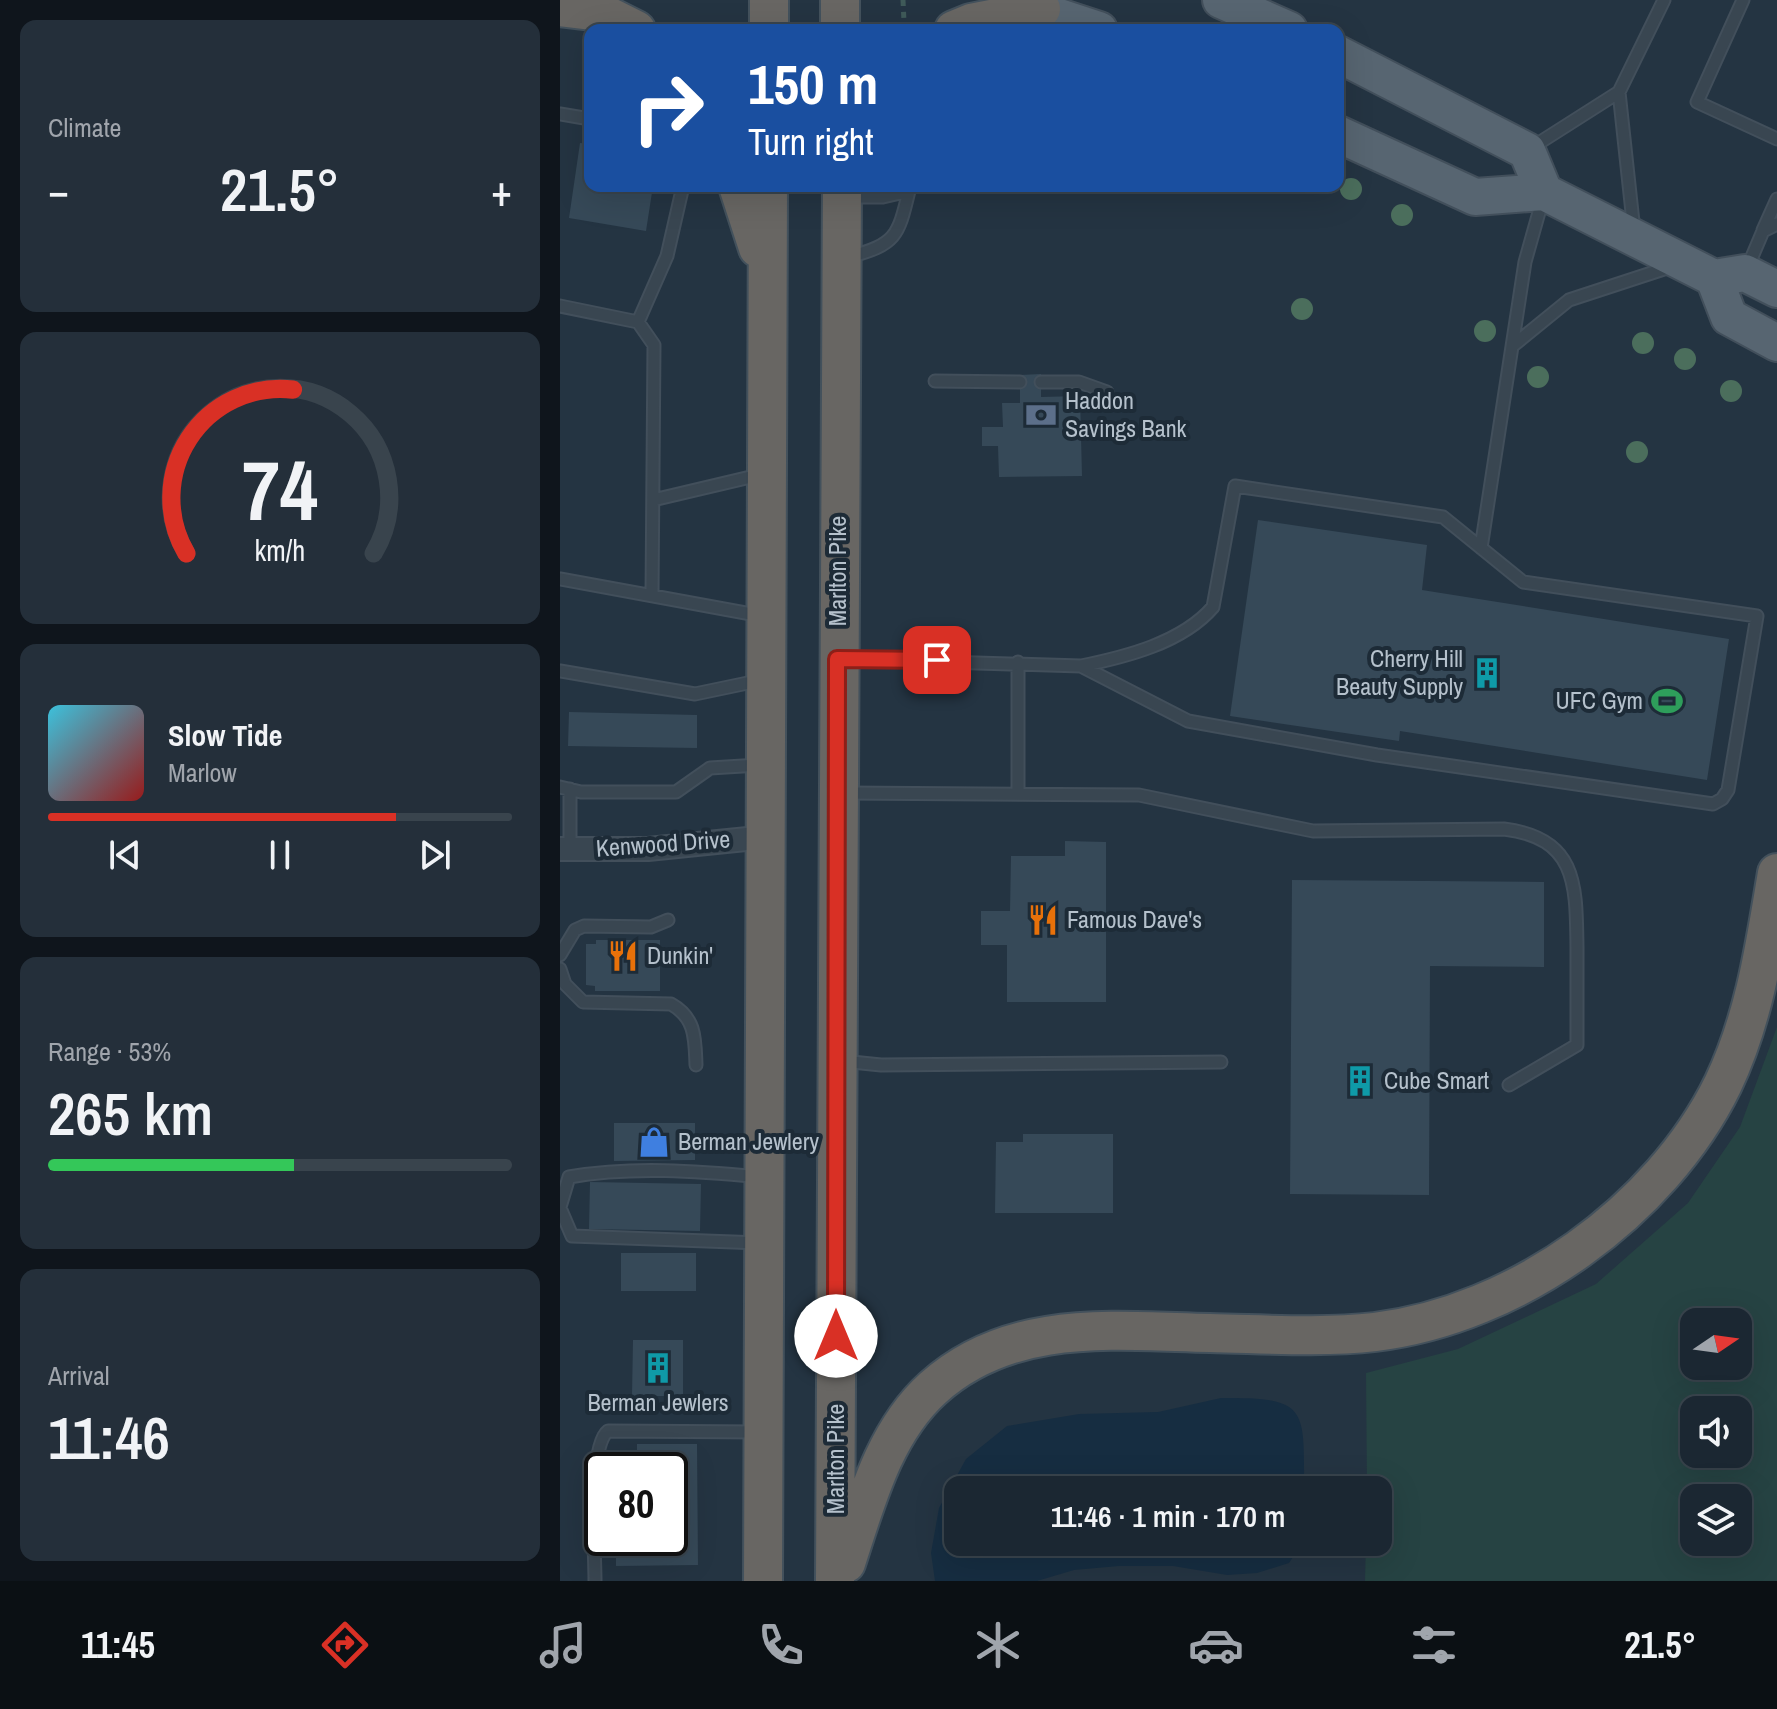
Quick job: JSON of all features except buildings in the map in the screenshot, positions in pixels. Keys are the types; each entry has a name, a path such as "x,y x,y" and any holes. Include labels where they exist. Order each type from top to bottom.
{"highway":[{"path":"769,0 769,24"},
{"path":"840,0 840,24"},
{"path":"560,7 600,12 624,24"},
{"path":"969,24 1051,18"},
{"path":"740,192 768,278"},
{"path":"763,1581 768,192"},
{"name":"Marlton Pike","path":"838,1581 837,659 843,192"},
{"path":"838,1581 868,1494 899,1424 935,1386 973,1360 1005,1345 1074,1331 1376,1332 1419,1323 1515,1288 1592,1240 1627,1210 1683,1147 1722,1084 1750,1011 1777,873"}],"main road":[{"path":"1004,0 1075,24"},
{"path":"1221,0 1275,24"},
{"path":"1344,57 1527,151 1544,192"},
{"path":"1344,137 1475,197 1544,192 1681,263 1777,289"},
{"path":"1729,276 1729,317 1777,343"}],"street":[{"name":"Kenwood Drive","path":"565,849 648,849 766,837"}],"lane":[{"path":"1527,151 1619,92 1664,0"},
{"path":"1743,0 1697,102 1777,139"},
{"path":"1619,92 1636,240"},
{"path":"560,114 584,118"},
{"path":"638,322 667,256 682,192"},
{"path":"854,192 883,197 898,192"},
{"path":"841,260 883,247 900,230 909,192"},
{"path":"1481,548 1515,344 1525,262 1544,192"},
{"path":"1729,276 1763,231 1777,199"},
{"path":"1763,231 1777,224"},
{"path":"1515,344 1569,300 1681,263"},
{"path":"560,306 638,322 654,345 652,595"},
{"path":"935,381 1020,382"},
{"path":"1041,382 1079,382 1107,392"},
{"path":"653,500 767,473"},
{"path":"837,659 1081,666 1141,652 1205,617 1213,607 1235,486 1443,517 1523,582 1757,616 1728,790 1722,799 1713,804 1377,755 1188,721 1081,666"},
{"path":"560,579 767,617"},
{"path":"1018,662 1018,792"},
{"path":"560,671 695,694 767,679"},
{"path":"565,849 565,788 676,792 710,768 766,765"},
{"path":"837,793 1139,795 1313,831 1504,829 1543,839 1559,852 1576,888 1577,1045 1509,1085"},
{"path":"560,955 575,930 584,926 651,927 668,920"},
{"path":"560,969 565,984 583,1002 671,1004 683,1011 694,1032 696,1065"},
{"path":"837,1060 881,1065 1221,1062"},
{"path":"764,1243 572,1236 560,1208 569,1177 603,1171 698,1171 765,1177"},
{"path":"595,1581 596,1457 602,1435 608,1431 763,1432"}],"path":[{"path":"903,0 904,22"}],"green space":[{"path":"1777,1027 1777,1581 1365,1581 1366,1556 1392,1556 1392,1476 1367,1476 1366,1373 1458,1349 1596,1284 1688,1203 1740,1127"}],"water":[{"path":"1221,1398 1250,1398 1286,1405 1296,1413 1301,1425 1304,1476 957,1476 966,1459 1007,1426 1079,1414 1158,1412"},
{"path":"944,1499 944,1556 1294,1556 1289,1563 1257,1573 1227,1575 1173,1566 1119,1566 1074,1570 1037,1581 935,1581 931,1553 939,1508"}],"place":[{"name":"Haddon Savings Bank","path":"1041,415"},
{"name":"Cherry Hill Beauty Supply","path":"1487,673"},
{"name":"UFC Gym","path":"1667,701"},
{"name":"Famous Dave's","path":"1043,920"},
{"name":"Dunkin'","path":"623,956"},
{"name":"Cube Smart","path":"1360,1081"},
{"name":"Berman Jewlery","path":"654,1142"},
{"name":"Berman Jewlers","path":"658,1368"}],"route":[{"path":"836,1336 837,659 937,660"}]}
